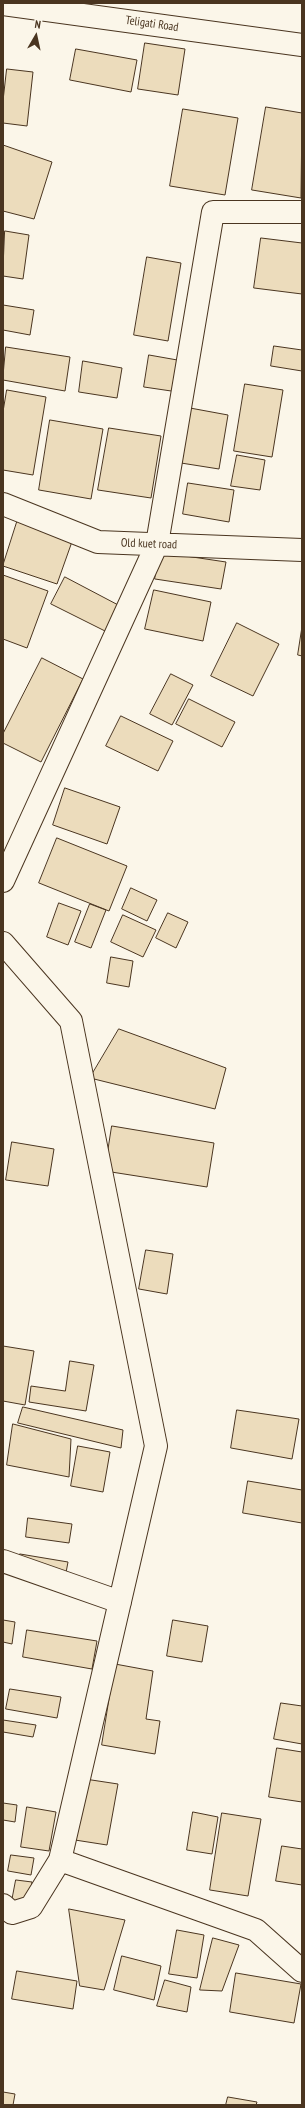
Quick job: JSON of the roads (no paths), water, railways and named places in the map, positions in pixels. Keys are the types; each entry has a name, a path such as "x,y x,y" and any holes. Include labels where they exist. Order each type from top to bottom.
{"street":[{"name":"Teligati Road","path":"3,4 302,45"},
{"path":"3,881 31,816 157,544 213,212 302,212"},
{"name":"Old kuet road","path":"3,504 98,542 302,550"},
{"path":"3,943 71,1021 156,1446 60,1860 31,1907 12,1913 3,1905"},
{"path":"3,1561 120,1602"},
{"path":"60,1860 256,1930 302,1971"}]}
